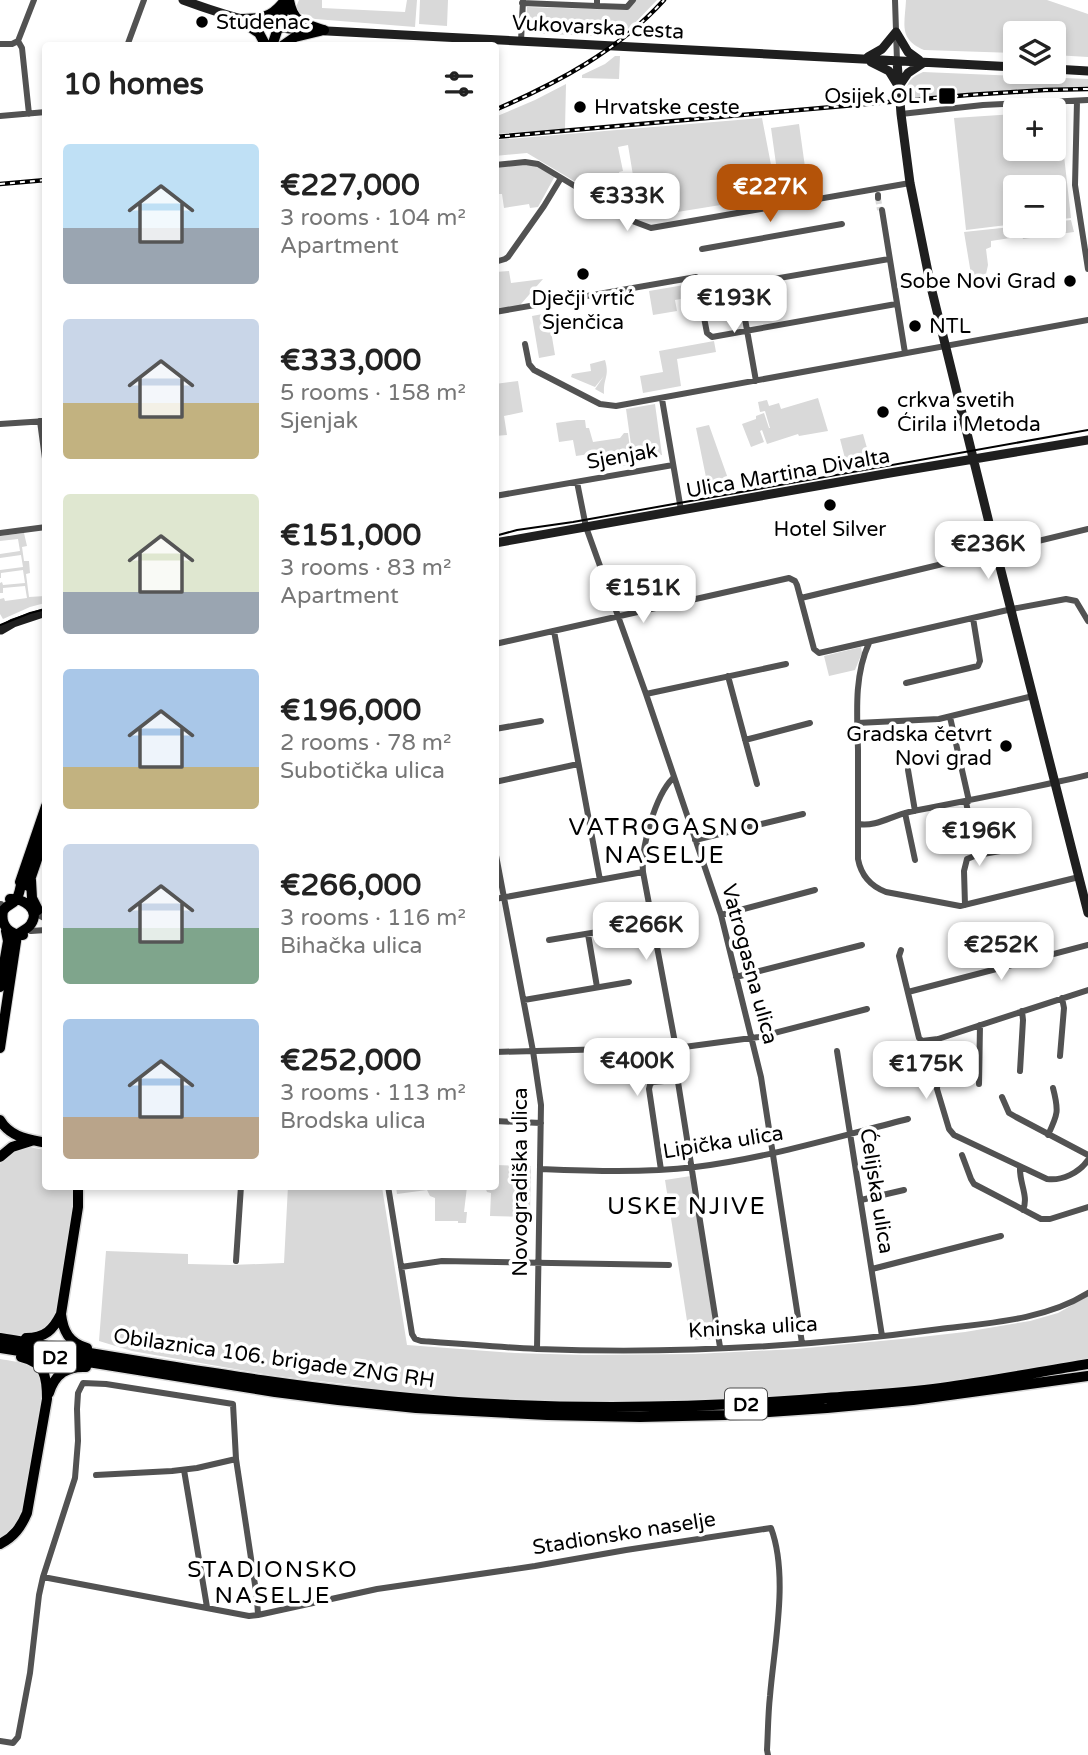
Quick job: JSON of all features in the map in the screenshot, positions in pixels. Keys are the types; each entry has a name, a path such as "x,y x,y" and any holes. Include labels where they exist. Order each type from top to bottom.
{"highway":[{"path":"0,1120 11,1133 40,1142"},
{"path":"0,1157 12,1147 40,1142"},
{"path":"78,1190 78,1207 61,1314 64,1330 72,1342 96,1349 110,1361"},
{"path":"1,1343 42,1336 52,1329 61,1314"},
{"path":"1,1343 11,1354 28,1359 40,1367 46,1378 47,1399"},
{"name":"Obilaznica 106. brigade ZNG RH","path":"1,1343 275,1392 379,1405 498,1413 725,1415 914,1400 1088,1376"},
{"path":"0,1544 15,1534 27,1513 47,1399 55,1379 64,1370 110,1361"},
{"name":"Obilaznica 106. brigade ZNG RH","path":"110,1361 361,1393 458,1402 613,1407 772,1403 882,1394 941,1388 1088,1364"}],"main road":[{"name":"Vukovarska cesta","path":"183,0 238,19 278,27 1003,66"},
{"path":"238,19 267,16 287,0"},
{"path":"273,42 287,0"},
{"path":"287,0 298,20 324,30"},
{"path":"238,19 259,33 264,42"},
{"path":"289,42 303,34 324,30"},
{"path":"860,59 882,49 896,32 908,52 925,62 908,73 898,88"},
{"path":"860,59 884,67 893,75 898,88"},
{"path":"897,61 910,183 931,287 1088,913"},
{"path":"1066,70 1088,71"},
{"name":"Ulica Martina Divalta","path":"499,542 1088,440"},
{"path":"0,629 42,616"},
{"path":"36,913 27,891 26,879 42,821"},
{"path":"0,1048 10,953 1,918 6,902 26,879 42,842"},
{"path":"0,987 10,953 36,913 37,908 26,879"},
{"path":"6,902 36,913"},
{"path":"2,927 24,933"}],"street":[{"path":"29,114 19,41 34,0"},
{"path":"128,42 144,0"},
{"path":"521,41 522,2 597,3 627,7 634,0"},
{"path":"895,0 897,61"},
{"path":"0,44 19,41"},
{"path":"901,114 957,107 1088,100"},
{"path":"1077,101 1075,185 1088,269"},
{"path":"0,116 42,112"},
{"path":"499,164 534,163 635,222 651,228 878,195 910,183"},
{"path":"499,261 508,257 561,178"},
{"path":"881,211 905,353"},
{"path":"702,249 842,225"},
{"path":"889,259 699,292 708,335 712,337 896,304"},
{"path":"499,311 696,277"},
{"path":"740,285 756,381"},
{"path":"525,344 528,364 531,367 604,405 616,406 1088,320"},
{"name":"Sjenjak","path":"662,399 681,510"},
{"path":"0,424 42,421"},
{"name":"Sjenjak","path":"499,495 673,465"},
{"name":"Sjenjak","path":"577,482 586,527"},
{"name":"Vatrogasna ulica","path":"586,527 646,694 720,915 761,1077 802,1343"},
{"path":"0,533 42,528"},
{"path":"801,598 1088,529"},
{"path":"499,642 789,578 795,581 814,649 819,653 1072,599 1079,605 1088,621"},
{"path":"906,683 978,666 980,660 973,618"},
{"path":"554,631 600,880"},
{"path":"869,643 859,673 858,864 872,885 886,892 952,905 965,905 1079,877"},
{"path":"646,694 786,664"},
{"path":"729,676 757,784"},
{"path":"858,723 950,717 1033,696"},
{"path":"950,717 977,855"},
{"path":"499,728 541,721"},
{"path":"745,740 810,723"},
{"path":"499,781 578,764"},
{"path":"908,770 915,811"},
{"path":"858,824 871,825 905,813 1088,775"},
{"path":"673,778 648,830 643,872 676,1048"},
{"path":"905,813 915,860"},
{"path":"695,840 803,814"},
{"path":"965,905 967,859 1012,849"},
{"name":"Novogradiška ulica","path":"499,871 540,1098 537,1349"},
{"path":"499,898 643,872"},
{"path":"720,915 815,890"},
{"path":"549,940 652,923"},
{"path":"24,933 42,931"},
{"path":"588,934 597,987"},
{"path":"736,977 862,945"},
{"path":"908,992 1088,945"},
{"path":"901,950 899,956 919,1038 922,1041 938,1039 1088,990"},
{"path":"524,1000 629,982"},
{"path":"1060,1056 1064,1008 1062,998"},
{"path":"499,1052 676,1048 751,1038 867,1009"},
{"path":"1020,1071 1022,1011"},
{"path":"979,1084 980,1025"},
{"path":"938,1039 940,1048 937,1089 949,1129 959,1138 1040,1177 1053,1180 1082,1168 1088,1158 1009,1113 1002,1097"},
{"name":"Ćelijska ulica","path":"837,1051 881,1336"},
{"path":"661,1170 649,1089 653,1082 676,1080 720,1347"},
{"path":"1048,1135 1058,1110 1053,1088"},
{"name":"Lipička ulica","path":"540,1169 661,1170 692,1167 773,1154 908,1119"},
{"path":"499,1121 541,1122"},
{"path":"962,1155 974,1184 1041,1219 1050,1219 1088,1207"},
{"path":"1020,1167 1020,1180 1026,1202 1023,1210"},
{"path":"236,1261 241,1190"},
{"path":"389,1190 401,1267 435,1261 669,1265"},
{"path":"861,1200 904,1190"},
{"path":"872,1269 1001,1236"},
{"name":"Kninska ulica","path":"401,1267 415,1339 537,1349 720,1347 881,1336 1036,1314 1065,1305 1088,1293"},
{"path":"0,1741 13,1743 18,1737 30,1673 39,1595 75,1478 78,1441 76,1409 78,1393 83,1383 106,1384 233,1404 236,1459 258,1615"},
{"path":"96,1475 184,1470 236,1459"},
{"path":"184,1470 207,1607"},
{"name":"Stadionsko naselje","path":"43,1577 249,1616 404,1584 505,1571 771,1528 780,1586 766,1750 768,1755"}],"shaded area":[{"path":"299,0 322,0 322,8 405,12 407,0 417,0 415,27 315,19 297,12"},
{"path":"420,0 448,0 447,26 419,24"},
{"path":"635,0 657,0 617,37 526,33 527,7 627,10"},
{"path":"906,0 1047,0 1088,14 1088,57 1066,56 1066,21 1003,21 1003,53 924,50 910,41 904,23"},
{"path":"615,56 620,56 619,79 582,78 582,75"},
{"path":"923,72 1003,75 1003,84 1066,84 1066,78 1088,79 1088,88 987,92 907,99 909,82"},
{"path":"566,84 565,129 499,134 499,115"},
{"path":"1003,115 1003,161 1065,161 1071,218 1066,219 1066,175 1003,175 1003,225 966,230 954,118"},
{"path":"762,118 777,196 640,218 628,145 618,147 623,171 619,172 628,213 527,153 499,156 499,140"},
{"path":"799,124 805,167 777,171 771,128"},
{"path":"537,166 555,176 538,207 530,208 529,204 504,208 502,194 499,194 499,167"},
{"path":"1071,220 1074,232 1066,233 1066,221"},
{"path":"1003,228 1003,238 1010,238 991,241 991,247 986,249 986,274 972,280 964,232"},
{"path":"509,271 511,283 543,279 521,304 522,307 499,311 499,272"},
{"path":"696,283 698,296 675,300 677,311 653,315 649,291"},
{"path":"548,313 555,355 539,358 532,316"},
{"path":"714,341 716,352 677,359 681,386 643,393 640,376 663,372 659,351"},
{"path":"605,360 607,370 604,394 595,389 604,376 595,387 571,377 572,374 591,371 590,364"},
{"path":"518,381 523,412 504,416 507,435 499,436 499,383"},
{"path":"818,398 828,431 798,434 767,444 762,430 760,431 764,442 751,447 742,424 764,413 770,428 765,411 760,412 758,402 767,400 769,406 779,403 781,409"},
{"path":"655,404 662,455 633,459 626,409"},
{"path":"585,420 593,442 620,438 624,433 628,433 632,464 598,470 596,453 576,456 573,440 559,442 556,423"},
{"path":"709,425 731,487 709,492 696,428"},
{"path":"863,434 871,462 847,466 840,439"},
{"path":"24,533 27,546 22,547 24,561 29,561 30,573 26,574 29,597 42,596 42,604 3,619 0,614 0,599 4,598 5,601 27,598 25,586 3,588 3,593 0,593 2,582 3,585 25,583 23,570 1,573 0,578 0,570 23,567 21,555 0,558 0,554 20,551 18,539 0,541 0,536"},
{"path":"861,647 862,653 855,670 829,676 824,656"},
{"path":"28,1147 42,1149 42,1190 75,1190 58,1311 53,1326 31,1337 0,1335 0,1164 16,1151"},
{"path":"499,1165 531,1166 530,1217 490,1216 491,1193 486,1190 499,1190"},
{"path":"691,1176 716,1339 690,1340 665,1180"},
{"path":"288,1190 382,1190 407,1345 584,1355 695,1354 796,1349 965,1332 1030,1321 1058,1313 1088,1296 1088,1361 911,1388 716,1402 508,1401 361,1391 361,1386 269,1375 132,1351 99,1341 106,1251 188,1254 188,1264 284,1263"},
{"path":"396,1190 427,1190 397,1194"},
{"path":"427,1190 467,1190 464,1212 467,1212 466,1223 435,1221 435,1198 430,1196"},
{"path":"0,1359 26,1365 36,1372 44,1385 21,1522 0,1542"}],"tunnel":[{"path":"878,198 880,210"}],"tram line":[{"path":"499,535 1088,430"},
{"path":"0,625 42,610"}],"railway":[{"path":"499,108 586,64 627,35 664,0"},
{"path":"499,137 968,95 1088,89"},
{"path":"0,184 42,180"}],"place":[{"name":"Studenac","path":"202,22"},
{"name":"Osijek OLT","path":"947,96"},
{"name":"Hrvatske ceste","path":"580,107"},
{"name":"Dječji vrtić Sjenčica","path":"583,274"},
{"name":"Sobe Novi Grad","path":"1070,281"},
{"name":"NTL","path":"915,326"},
{"name":"crkva svetih Ćirila i Metoda","path":"883,412"},
{"name":"Hotel Silver","path":"830,505"},
{"name":"Gradska četvrt Novi grad","path":"1006,746"}],"district":[{"name":"VATROGASNO NASELJE","path":"665,841"},
{"name":"USKE NJIVE","path":"687,1206"},
{"name":"STADIONSKO NASELJE","path":"273,1582"}]}
